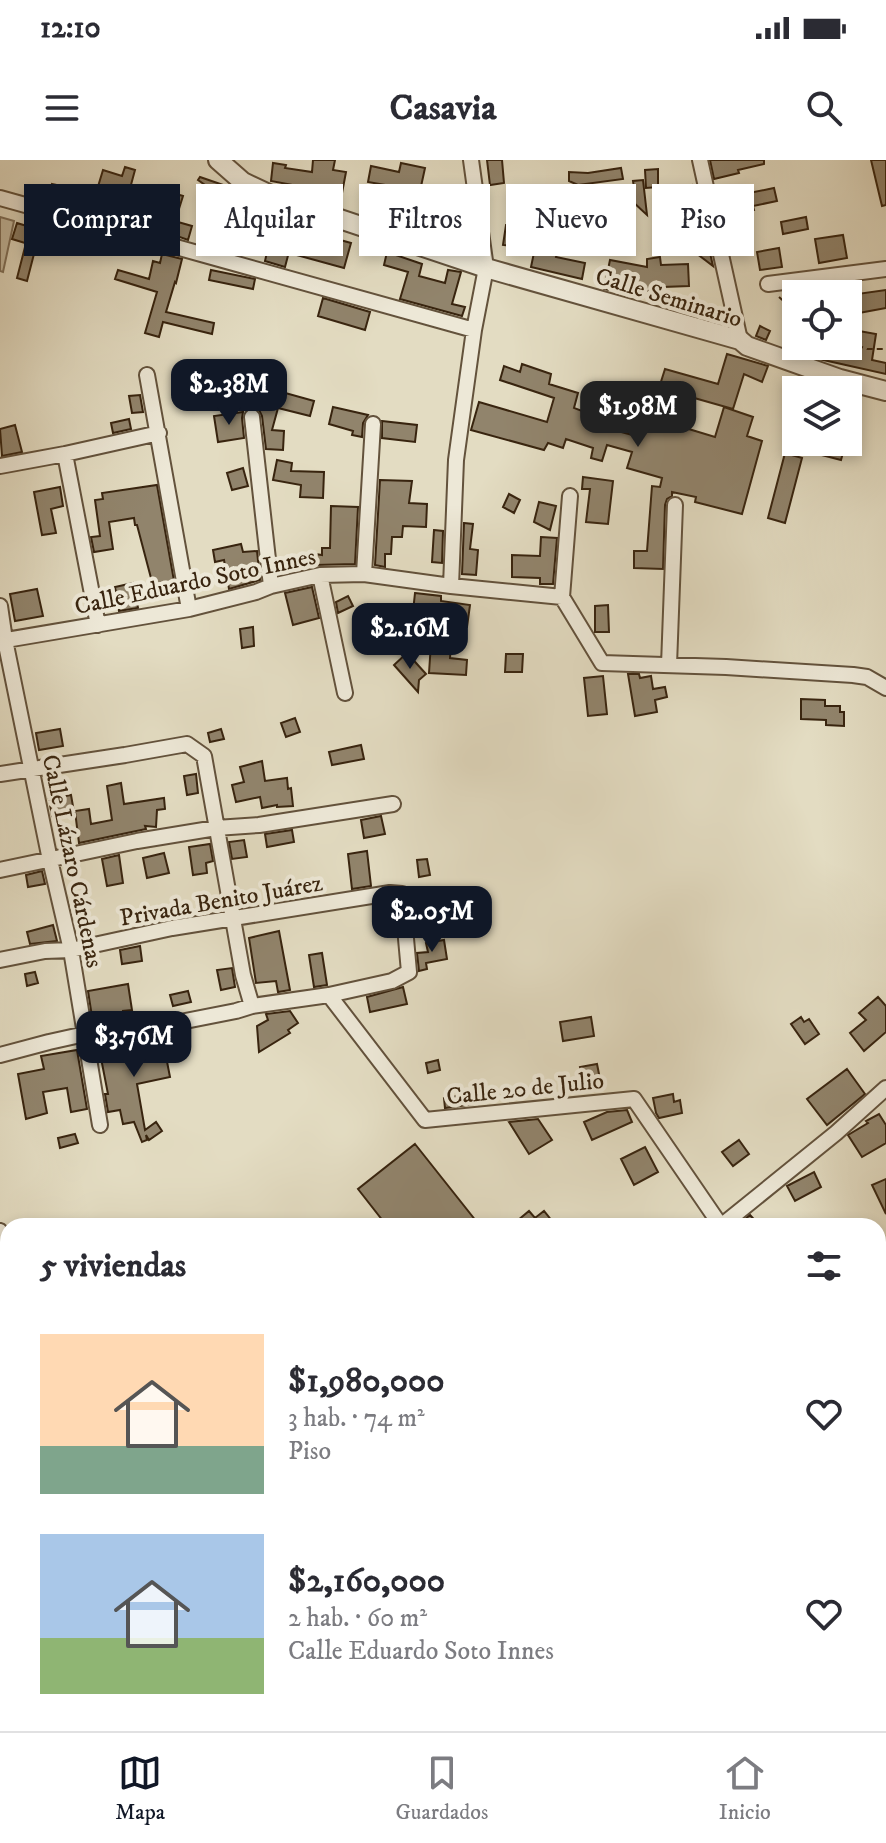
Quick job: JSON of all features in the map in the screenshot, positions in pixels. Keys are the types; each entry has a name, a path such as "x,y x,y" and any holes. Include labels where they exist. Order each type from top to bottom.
{"street":[{"name":"Calle Seminario","path":"218,160 243,182 277,198 486,268 740,340 747,346 840,379 886,391"},
{"path":"451,586 456,460 486,268 471,160"},
{"path":"700,160 706,184"},
{"path":"0,198 474,330"},
{"path":"722,256 740,340"},
{"path":"768,284 886,269"},
{"path":"147,375 189,609"},
{"path":"252,417 271,586"},
{"path":"364,574 373,424"},
{"path":"0,466 159,433"},
{"path":"65,454 98,625"},
{"path":"570,496 562,597 602,663 853,675 867,677 886,688"},
{"path":"669,665 675,505"},
{"name":"Calle Eduardo Soto Innes","path":"3,640 189,609 320,575 364,574 562,597"},
{"path":"320,575 345,693"},
{"name":"Calle Lázaro Cárdenas","path":"0,606 3,640 71,950 100,1125"},
{"path":"0,774 187,744 204,756 243,975 252,1006"},
{"path":"0,870 137,841 393,804"},
{"name":"Privada Benito Juárez","path":"0,960 45,951 71,950 172,928 390,893 402,894 409,972 392,981 329,995"},
{"path":"0,1055 85,1034 160,1026 252,1006 329,995"},
{"name":"Calle 20 de Julio","path":"329,995 425,1120 634,1099 716,1218"},
{"path":"731,1218 886,1088"}],"path":[{"path":"768,284 782,301"},
{"path":"862,347 886,349"}],"shaded area":[{"path":"0,217 14,221 3,272 0,271"}],"building":[{"path":"313,160 335,160 333,170 346,172 343,188 343,184 271,181 273,163 312,172"},
{"path":"487,160 502,160 504,183 490,184"},
{"path":"710,160 764,160 764,164 714,179"},
{"path":"871,160 886,160 886,205 882,206"},
{"path":"401,163 425,168 422,184 368,182 371,166 399,172"},
{"path":"125,167 135,170 131,184 99,184 103,170 122,176"},
{"path":"621,168 623,179 586,184 569,181 569,172 588,173"},
{"path":"658,169 658,184 646,188 645,170"},
{"path":"200,177 220,184 204,184 198,180"},
{"path":"643,180 647,215 636,205 636,184 633,181"},
{"path":"774,188 777,201 754,206 754,192"},
{"path":"806,217 808,229 783,234 781,222"},
{"path":"17,223 24,225 24,243 12,239"},
{"path":"180,223 192,226 188,240 180,237"},
{"path":"843,235 847,258 819,263 815,239"},
{"path":"343,241 351,243 344,268 300,256 343,256"},
{"path":"779,248 782,267 760,270 757,252"},
{"path":"24,251 24,256 33,256 27,281 17,278"},
{"path":"162,256 182,259 166,312 214,323 212,334 163,322 159,337 145,333 157,292 115,279 118,270 149,279 153,261 160,263"},
{"path":"266,256 288,256 285,267 265,261"},
{"path":"386,256 399,256 422,264 419,276 445,283 448,270 461,272 452,304 465,307 462,316 400,299 408,272 384,265"},
{"path":"533,256 556,256 585,263 582,279 531,267"},
{"path":"700,256 711,256 713,266"},
{"path":"660,257 661,265 688,264 689,286 630,290 630,294 604,289 610,260 647,267 647,259"},
{"path":"211,270 255,279 253,289 209,280"},
{"path":"886,290 886,308 862,312 862,293"},
{"path":"323,298 370,312 365,330 318,316"},
{"path":"760,326 770,331 766,340 756,336"},
{"path":"862,332 876,334 872,360 886,363 886,374 823,360 862,360"},
{"path":"727,354 768,366 762,382 744,374 733,409 659,388 665,369 718,384"},
{"path":"522,364 551,374 549,384 578,393 574,408 595,416 602,392 622,398 614,430 636,436 645,405 662,410 659,420 715,437 724,407 753,417 747,436 762,441 742,514 695,502 696,497 672,492 665,505 663,569 634,568 634,551 647,551 652,486 660,487 662,478 627,468 632,452 607,445 602,461 591,458 593,448 566,439 563,448 548,443 544,450 471,430 479,402 547,422 554,398 500,380 504,366 520,372"},
{"path":"228,379 314,401 310,416 278,408 272,430 284,431 283,450 266,449 259,410 270,408 224,394"},
{"path":"140,395 143,412 132,413 129,396"},
{"path":"333,407 368,415 363,423 362,437 329,424"},
{"path":"243,412 244,438 218,442 214,416"},
{"path":"129,419 131,429 113,433 111,423"},
{"path":"382,421 417,425 415,442 382,438"},
{"path":"15,425 22,452 2,456 0,429"},
{"path":"784,456 802,458 785,523 768,518"},
{"path":"277,460 292,463 291,471 324,472 323,498 300,497 301,485 273,480"},
{"path":"243,468 248,486 232,490 227,473"},
{"path":"583,477 613,481 608,524 586,522 590,489 582,489"},
{"path":"380,480 412,481 409,503 427,504 426,527 403,526 402,537 392,537 391,554 385,554 385,567 375,565"},
{"path":"157,485 176,592 156,597 134,518 109,522 113,549 94,552 91,537 100,536 95,500 103,499 102,493"},
{"path":"60,487 63,506 51,509 56,533 42,535 34,492"},
{"path":"509,494 520,500 514,513 503,507"},
{"path":"539,502 556,506 550,530 534,522"},
{"path":"331,506 358,507 355,564 315,565 315,554 322,555 322,548 330,548"},
{"path":"464,523 473,524 470,549 478,550 476,575 462,574"},
{"path":"434,530 443,531 442,563 432,562"},
{"path":"541,537 557,538 553,584 540,584 540,578 512,577 512,555 540,556"},
{"path":"241,544 243,552 257,551 260,580 229,589 224,560 215,562 213,550"},
{"path":"133,583 138,608 119,611 115,587"},
{"path":"312,587 319,618 293,625 285,593"},
{"path":"37,589 43,616 15,621 10,594"},
{"path":"415,593 441,596 441,601 470,605 467,627 412,621"},
{"path":"348,596 353,606 338,613 336,602"},
{"path":"608,605 609,632 595,632 595,606"},
{"path":"253,627 254,646 242,648 240,629"},
{"path":"431,643 451,645 450,658 467,660 466,675 429,673"},
{"path":"407,653 426,674 419,680 418,692 394,665"},
{"path":"506,654 523,654 522,672 505,672"},
{"path":"628,674 639,674 640,678 651,676 653,689 665,687 667,697 655,700 657,712 635,716"},
{"path":"603,676 607,714 588,716 584,678"},
{"path":"801,699 825,700 825,706 840,706 840,712 844,712 844,726 826,725 826,720 801,719"},
{"path":"295,718 300,732 286,737 281,723"},
{"path":"60,729 63,746 39,750 36,733"},
{"path":"221,729 224,739 210,742 208,733"},
{"path":"361,745 364,759 332,765 329,752"},
{"path":"262,761 265,781 287,778 293,806 262,808 260,797 236,802 232,785 244,782 240,767"},
{"path":"196,774 198,793 187,795 184,776"},
{"path":"121,783 124,804 164,798 165,809 157,810 156,827 145,826 146,829 79,843 75,811 89,809 91,824 112,820 107,786"},
{"path":"71,795 74,812 52,816 49,799"},
{"path":"381,816 385,834 364,838 361,820"},
{"path":"292,830 294,842 267,847 265,834"},
{"path":"244,840 247,857 232,859 229,842"},
{"path":"210,844 213,861 206,863 207,873 193,875 189,847"},
{"path":"367,851 371,886 352,889 348,854"},
{"path":"164,853 169,873 147,878 143,858"},
{"path":"119,855 123,883 107,886 102,859"},
{"path":"427,859 430,875 419,877 417,860"},
{"path":"42,871 45,884 28,887 26,875"},
{"path":"53,925 57,941 30,944 27,932"},
{"path":"279,931 290,990 278,992 276,981 256,983 249,938"},
{"path":"444,940 447,959 426,963 427,969 419,971 417,953 428,952 426,943"},
{"path":"140,946 142,961 122,964 120,950"},
{"path":"322,953 327,985 314,987 309,955"},
{"path":"232,968 235,987 221,990 217,970"},
{"path":"35,972 38,983 27,986 25,974"},
{"path":"128,984 132,1010 123,1011 124,1020 93,1023 88,991"},
{"path":"403,987 407,1004 370,1012 367,997"},
{"path":"188,991 191,1002 173,1006 170,995"},
{"path":"878,997 886,1006 886,1032 864,1051 850,1033 866,1020 859,1013"},
{"path":"290,1011 298,1023 288,1030 290,1033 259,1052 257,1026 268,1020 266,1014"},
{"path":"591,1017 594,1036 563,1041 560,1022"},
{"path":"801,1017 804,1022 809,1019 819,1034 805,1044 791,1024"},
{"path":"162,1036 170,1077 137,1084 145,1130 156,1122 162,1131 149,1140 146,1135 147,1140 142,1142 134,1122 123,1124 120,1110 108,1112 105,1094 108,1094 100,1053 129,1048 128,1040"},
{"path":"77,1050 87,1109 71,1112 67,1088 43,1092 47,1113 26,1119 18,1074 44,1069 41,1056"},
{"path":"438,1060 440,1070 428,1073 426,1063"},
{"path":"597,1064 601,1084 584,1088 580,1067"},
{"path":"847,1069 865,1094 827,1125 807,1099"},
{"path":"474,1094 475,1104 445,1108 444,1098"},
{"path":"673,1094 674,1102 680,1100 682,1113 659,1118 653,1098"},
{"path":"627,1110 632,1122 592,1140 584,1122 607,1112"},
{"path":"879,1114 886,1125 886,1143 862,1157 848,1135"},
{"path":"538,1119 552,1140 529,1154 509,1122"},
{"path":"75,1134 78,1143 60,1148 58,1138"},
{"path":"739,1140 749,1154 733,1166 722,1152"},
{"path":"415,1144 474,1218 381,1218 358,1189"},
{"path":"645,1147 658,1172 634,1185 621,1159"},
{"path":"814,1172 821,1187 795,1201 787,1186"},
{"path":"886,1179 886,1214 872,1185"},
{"path":"529,1211 535,1218 521,1218"},
{"path":"544,1211 550,1218 535,1218"}]}
